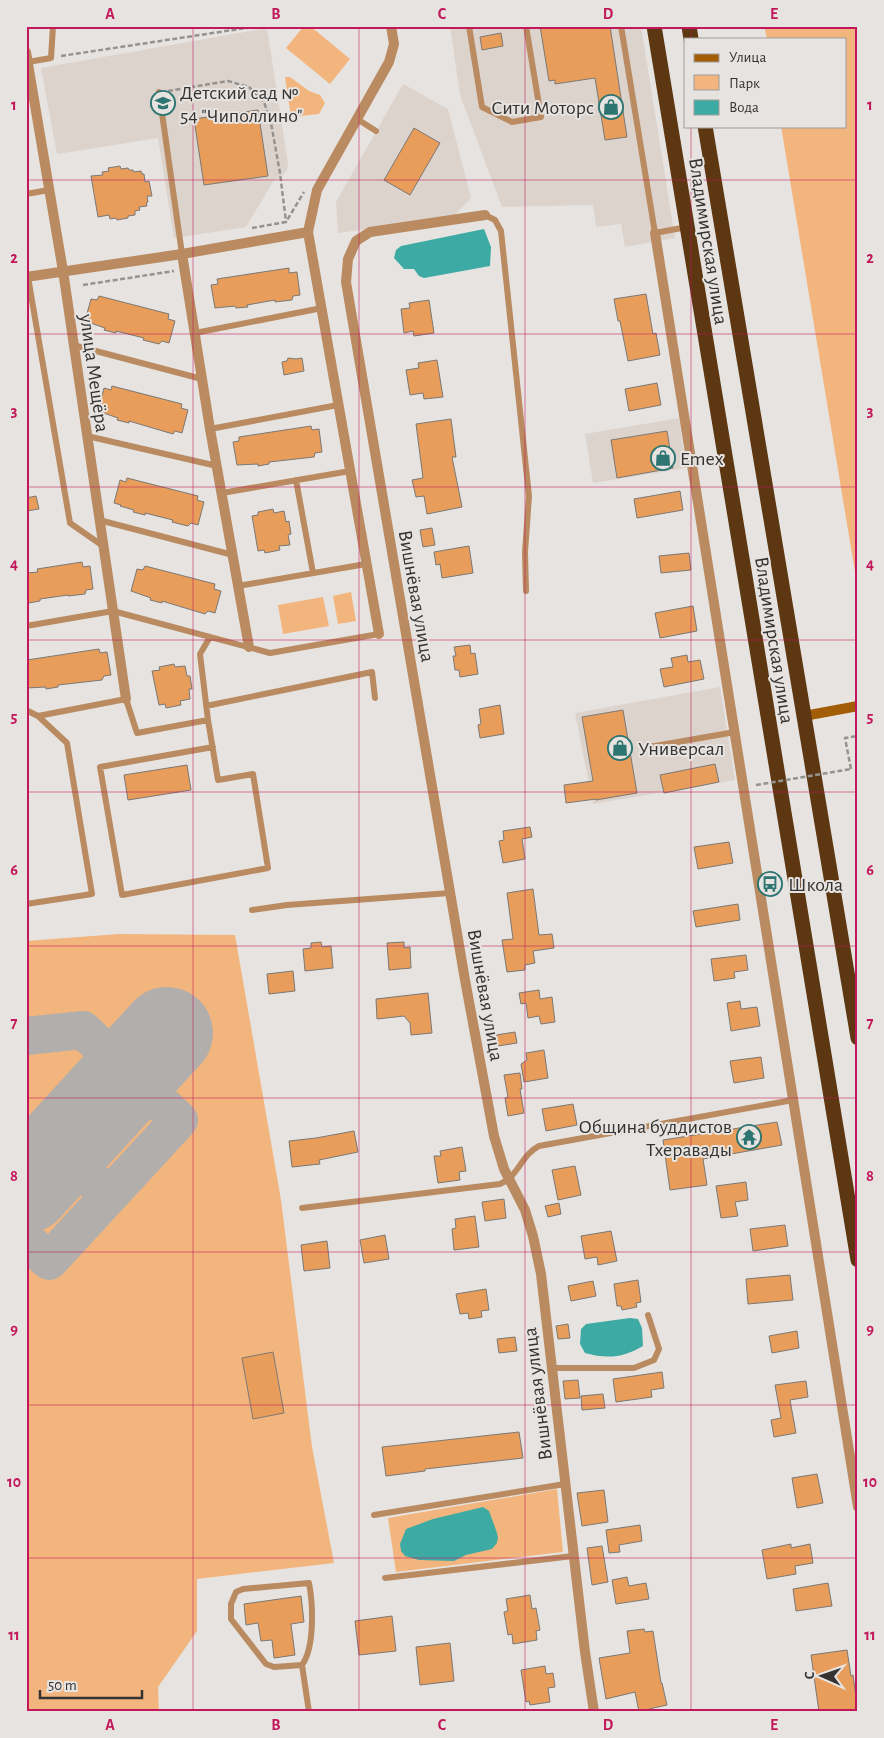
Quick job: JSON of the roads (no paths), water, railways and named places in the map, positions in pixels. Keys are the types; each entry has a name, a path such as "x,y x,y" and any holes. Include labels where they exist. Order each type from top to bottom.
{"highway":[{"name":"Владимирская улица","path":"654,26 858,1260"},
{"name":"Владимирская улица","path":"705,128 858,1038"}],"street":[{"path":"379,634 308,232 317,190 389,62 394,44 391,26"},
{"name":"улица Мещёра","path":"27,57 63,271 126,699"},
{"name":"Вишнёвая улица","path":"485,215 370,232 356,241 348,258 346,282 450,893 494,1136 509,1180 525,1210 533,1236 540,1274 585,1652 594,1712"},
{"path":"27,277 182,254 308,232"},
{"path":"655,233 858,1507"},
{"path":"182,254 210,429 249,647"},
{"path":"804,716 858,706"}],"lane":[{"path":"27,57 51,58 53,26"},
{"path":"469,26 482,106 512,122 541,117 526,26"},
{"path":"621,26 655,233 687,227"},
{"path":"159,92 182,254"},
{"path":"357,119 376,131"},
{"path":"26,194 49,190"},
{"path":"485,215 495,220 501,231 523,432 529,496 525,552 526,591"},
{"path":"27,277 70,523 103,546"},
{"path":"194,333 322,308"},
{"path":"73,345 202,379"},
{"path":"210,429 338,405"},
{"path":"87,436 217,466"},
{"path":"222,493 350,470"},
{"path":"296,480 314,573"},
{"path":"99,520 233,555"},
{"path":"238,586 366,564"},
{"path":"26,626 113,611 270,652 379,634"},
{"path":"210,637 200,654 218,780 253,774 268,868 122,896 100,767 213,747"},
{"path":"206,706 372,672 375,698"},
{"path":"38,716 126,699 137,733 208,720"},
{"path":"26,710 38,716 67,743 92,894 26,904"},
{"path":"649,747 736,732"},
{"path":"252,910 287,905 450,893"},
{"path":"302,1208 500,1184 509,1180 532,1150 539,1146 793,1100"},
{"path":"552,1368 634,1368 654,1360 659,1349 648,1315"},
{"path":"374,1515 565,1484"},
{"path":"385,1578 574,1556"},
{"path":"302,1665 274,1667 266,1664 230,1619 231,1604 236,1592 243,1589 308,1583 311,1596 312,1620 306,1658 302,1665 309,1712"}],"water":[{"path":"484,229 491,247 490,266 424,278 419,276 414,269 404,269 394,258 396,250 401,246"},
{"path":"630,1318 638,1319 642,1328 643,1346 629,1353 608,1357 585,1353 580,1344 581,1329 586,1324"},
{"path":"483,1507 489,1511 498,1537 497,1543 492,1549 466,1555 454,1561 419,1560 405,1556 401,1551 400,1544 406,1529 433,1519"}],"place":[{"name":"Детский сад № 54 \"Чиполлино\"","path":"163,103"},
{"name":"Сити Моторс","path":"611,107"},
{"name":"Emex","path":"663,458"},
{"name":"Универсал","path":"620,748"},
{"name":"Школа","path":"770,884"},
{"name":"Община буддистов Тхеравады","path":"749,1137"}]}
